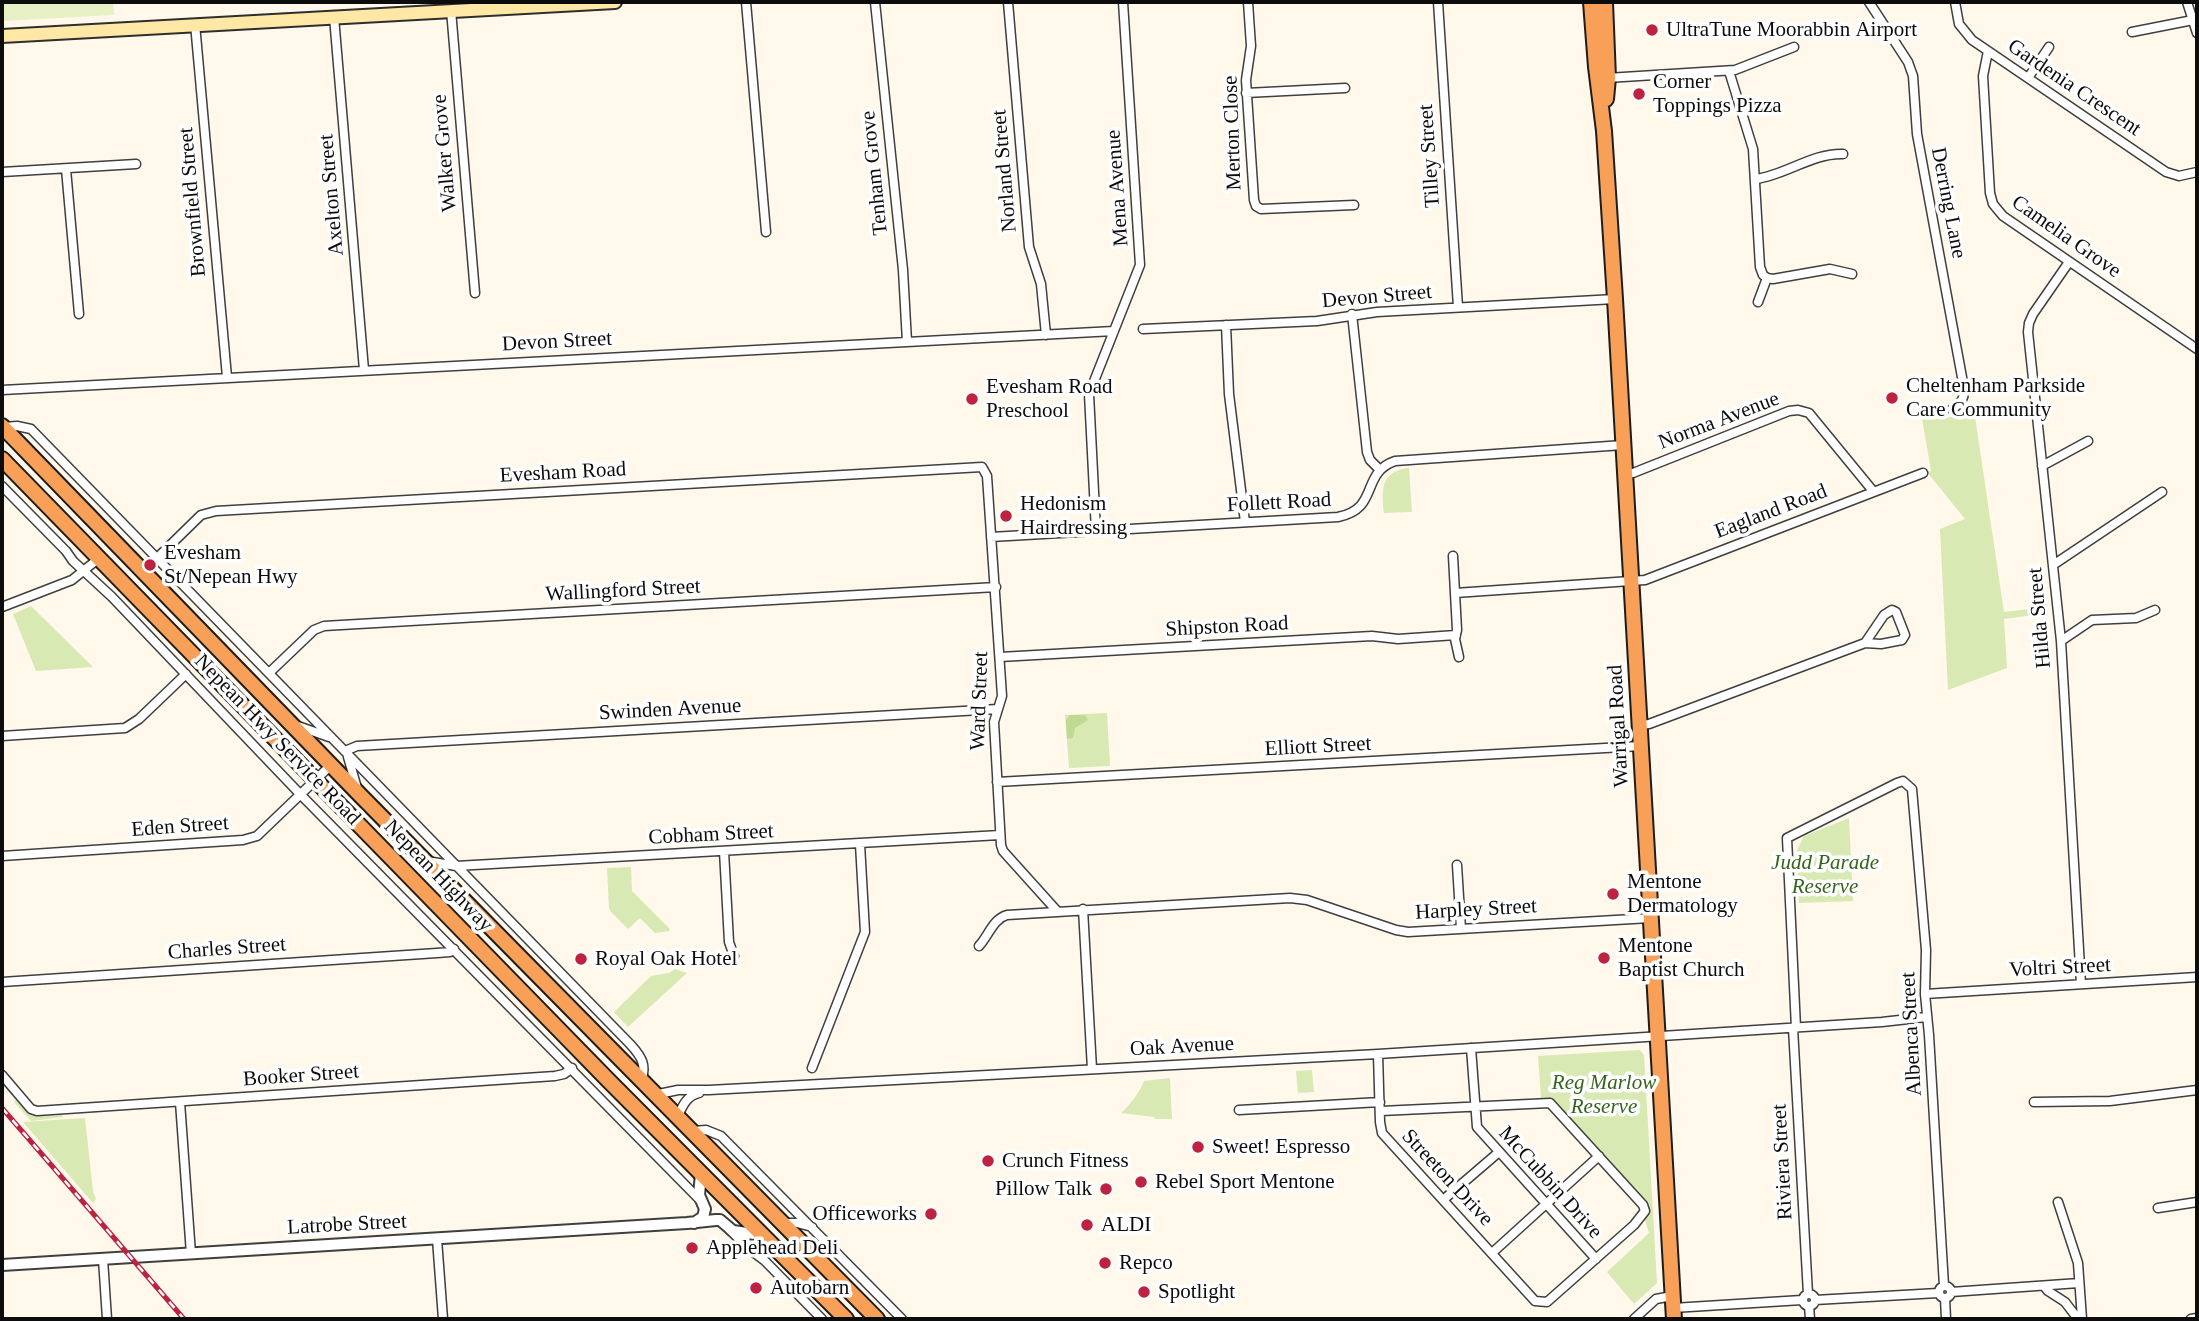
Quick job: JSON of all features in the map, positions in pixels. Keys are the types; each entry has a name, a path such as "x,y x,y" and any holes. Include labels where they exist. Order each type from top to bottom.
{"highway":[{"name":"Warrigal Road","path":"1591,2 1602,78"},
{"name":"Warrigal Road","path":"1605,2 1602,78 1604,131 1674,1313"},
{"name":"Nepean Highway","path":"2,427 624,1065 643,1078 654,1095 875,1319"},
{"name":"Nepean Highway","path":"2,459 608,1080 846,1319"},
{"path":"608,1080 624,1065"}],"main road":[{"path":"2,36 451,10 473,5 615,2"}],"street":[{"path":"746,2 766,233"},
{"name":"Tenham Grove","path":"875,2 907,342"},
{"name":"Norland Street","path":"1008,2 1029,247 1041,284 1046,335"},
{"name":"Mena Avenue","path":"1096,531 1089,394 1140,265 1123,2"},
{"name":"Merton Close","path":"1248,2 1251,46 1245,80 1256,206 1261,209 1354,205"},
{"name":"Tilley Street","path":"1438,2 1458,307"},
{"name":"Gardenia Crescent","path":"1955,2 1960,28 1988,51 2170,174 2179,176 2197,172"},
{"path":"2187,2 2197,33"},
{"name":"Derring Lane","path":"1871,4 1906,58 1913,76 1917,134 1965,388 1963,398 1958,406 1952,409"},
{"name":"Walker Grove","path":"451,10 475,293"},
{"name":"Axelton Street","path":"334,17 364,370"},
{"path":"2132,32 2193,20"},
{"name":"Brownfield Street","path":"195,24 227,377"},
{"path":"1602,78 1742,69 1794,47"},
{"path":"2028,78 2049,47"},
{"name":"Camelia Grove","path":"1988,51 1983,81 1993,204 2003,216 2197,349"},
{"path":"1984,70 1998,57"},
{"path":"1729,71 1753,149 1760,267 1763,275 1773,279 1830,269 1852,274"},
{"path":"1246,93 1345,88"},
{"path":"1756,179 1819,157 1843,154"},
{"path":"2,172 136,164"},
{"path":"66,169 79,314"},
{"name":"Hilda Street","path":"2069,262 2033,314 2028,327 2061,640 2081,984"},
{"path":"1758,302 1767,278"},
{"name":"Devon Street","path":"1143,329 1317,321 1352,314 1615,299"},
{"path":"1352,314 1367,452 1370,460 1380,469 1390,462 1403,459 1623,446"},
{"path":"1226,325 1229,394 1245,522"},
{"name":"Devon Street","path":"2,390 1114,331"},
{"name":"Norma Avenue","path":"1625,474 1798,410 1809,413 1873,491"},
{"name":"Nepean Hwy Service Road","path":"2,427 31,429 158,557 630,1044 642,1058 643,1078"},
{"path":"2042,466 2088,441"},
{"name":"Evesham Road","path":"158,557 201,515 216,511 979,467 986,472"},
{"name":"Follett Road","path":"991,537 1338,517 1358,510 1380,469"},
{"name":"Ward Street","path":"986,472 1002,696 994,722 1000,835 1003,851 1057,911"},
{"name":"Eagland Road","path":"1455,593 1631,582 1653,577 1923,473"},
{"name":"Nepean Hwy Service Road","path":"2,486 300,794 747,1248 764,1260 822,1319"},
{"path":"2053,565 2162,492"},
{"path":"1453,556 1459,657"},
{"path":"2,607 72,580 98,559"},
{"name":"Wallingford Street","path":"269,673 314,629 324,626 996,587"},
{"path":"1640,725 1649,724 1865,643 1881,644 1904,639 1896,612 1892,610 1884,615 1865,643"},
{"path":"2061,640 2092,620 2136,618 2155,610"},
{"name":"Shipston Road","path":"1000,657 1372,636 1398,639 1456,635"},
{"path":"2,736 125,728 139,719 186,674"},
{"name":"Swinden Avenue","path":"346,752 354,746 998,709"},
{"name":"Nepean Hwy Service Road","path":"289,723 333,739"},
{"name":"Elliott Street","path":"997,782 1641,746"},
{"name":"Nepean Hwy Service Road","path":"346,752 360,795"},
{"name":"Eden Street","path":"2,856 243,840 257,836 331,765"},
{"name":"Albenca Street","path":"1908,782 1913,789 1925,937 1924,994 1929,1035 1946,1319"},
{"name":"Riviera Street","path":"1810,1319 1787,838 1897,783 1908,782"},
{"name":"Cobham Street","path":"425,861 456,866 1000,835"},
{"path":"812,1068 865,932 860,844"},
{"path":"724,851 729,942 734,956"},
{"path":"1457,865 1461,929"},
{"name":"Harpley Street","path":"979,946 988,937 995,922 1003,916 1296,898 1402,931 1650,918"},
{"path":"1083,909 1092,1069"},
{"name":"Charles Street","path":"2,982 445,952 454,949"},
{"name":"Voltri Street","path":"1924,994 2197,977"},
{"path":"1656,1036 1926,1017"},
{"name":"Oak Avenue","path":"654,1095 678,1090 1378,1054 1656,1036"},
{"name":"McCubbin Drive","path":"1471,1048 1477,1128 1596,1259"},
{"name":"Streeton Drive","path":"1378,1054 1382,1133 1535,1301 1547,1302 1596,1259"},
{"name":"Booker Street","path":"2,1075 31,1109 43,1111 555,1076 572,1068"},
{"path":"677,1118 685,1101 692,1094 709,1090"},
{"path":"2034,1102 2110,1101 2197,1090"},
{"path":"180,1102 191,1254"},
{"path":"1240,1110 1550,1103 1643,1205 1643,1215 1596,1259"},
{"path":"690,1131 706,1130 721,1136 902,1319"},
{"path":"1443,1200 1499,1152"},
{"path":"1492,1253 1599,1156"},
{"path":"694,1223 704,1214 705,1209 699,1190 701,1174"},
{"path":"2058,1202 2076,1256 2080,1319"},
{"path":"2158,1208 2197,1202"},
{"name":"Latrobe Street","path":"2,1265 694,1223 724,1224 734,1231 762,1235"},
{"path":"781,1223 813,1227"},
{"path":"437,1239 443,1319"},
{"path":"103,1259 107,1319"},
{"path":"1674,1313 1809,1300 2079,1283"},
{"path":"1634,1319 1656,1299 1672,1296 1672,1285"},
{"path":"2044,1286 2065,1302 2080,1319"},
{"path":"2065,1302 2080,1297"},
{"path":"2191,1319 2197,1318"}],"green space":[{"path":"2,2 113,2 114,15 2,21"},
{"path":"1944,402 1947,418 1974,410 2004,612 2047,607 2048,613 2004,619 2007,668 1948,690 1940,529 1965,519 1927,472 1931,471 1920,407"},
{"path":"1409,468 1412,512 1384,513 1383,489 1388,477"},
{"path":"31,606 93,667 36,671 13,614"},
{"path":"1107,713 1110,766 1069,768 1065,715"},
{"path":"1070,715 1085,715 1088,720 1075,728 1073,738 1067,739 1066,720"},
{"name":"Judd Parade Reserve","path":"1849,818 1853,901 1799,903 1797,850 1804,836"},
{"path":"631,867 632,891 669,931 655,933 640,918 628,929 611,912 607,868"},
{"path":"675,969 687,973 628,1027 614,1012 651,976 669,973"},
{"name":"Reg Marlow Reserve","path":"1640,1050 1644,1055 1657,1283 1634,1304 1607,1272 1649,1233 1645,1220 1647,1203 1557,1103 1550,1098 1541,1098 1538,1056"},
{"path":"1312,1070 1314,1092 1298,1093 1296,1071"},
{"path":"1170,1078 1172,1119 1121,1113 1144,1081"},
{"path":"16,1099 36,1115 63,1117 31,1121 14,1102"},
{"path":"85,1118 96,1199 93,1203 23,1122"}],"railway":[{"path":"2,1108 184,1319"}],"place":[{"name":"UltraTune Moorabbin Airport","path":"1652,30"},
{"name":"Corner Toppings Pizza","path":"1639,94"},
{"name":"Cheltenham Parkside Care Community","path":"1892,398"},
{"name":"Evesham Road Preschool","path":"972,399"},
{"name":"Hedonism Hairdressing","path":"1006,516"},
{"name":"Evesham St/Nepean Hwy","path":"150,565"},
{"name":"Mentone Dermatology","path":"1613,894"},
{"name":"Mentone Baptist Church","path":"1604,958"},
{"name":"Royal Oak Hotel","path":"581,959"},
{"name":"Sweet! Espresso","path":"1198,1147"},
{"name":"Crunch Fitness","path":"988,1161"},
{"name":"Rebel Sport Mentone","path":"1141,1182"},
{"name":"Pillow Talk","path":"1106,1189"},
{"name":"Officeworks","path":"931,1214"},
{"name":"ALDI","path":"1087,1225"},
{"name":"Applehead Deli","path":"692,1248"},
{"name":"Repco","path":"1105,1263"},
{"name":"Autobarn","path":"756,1288"},
{"name":"Spotlight","path":"1144,1292"}]}
